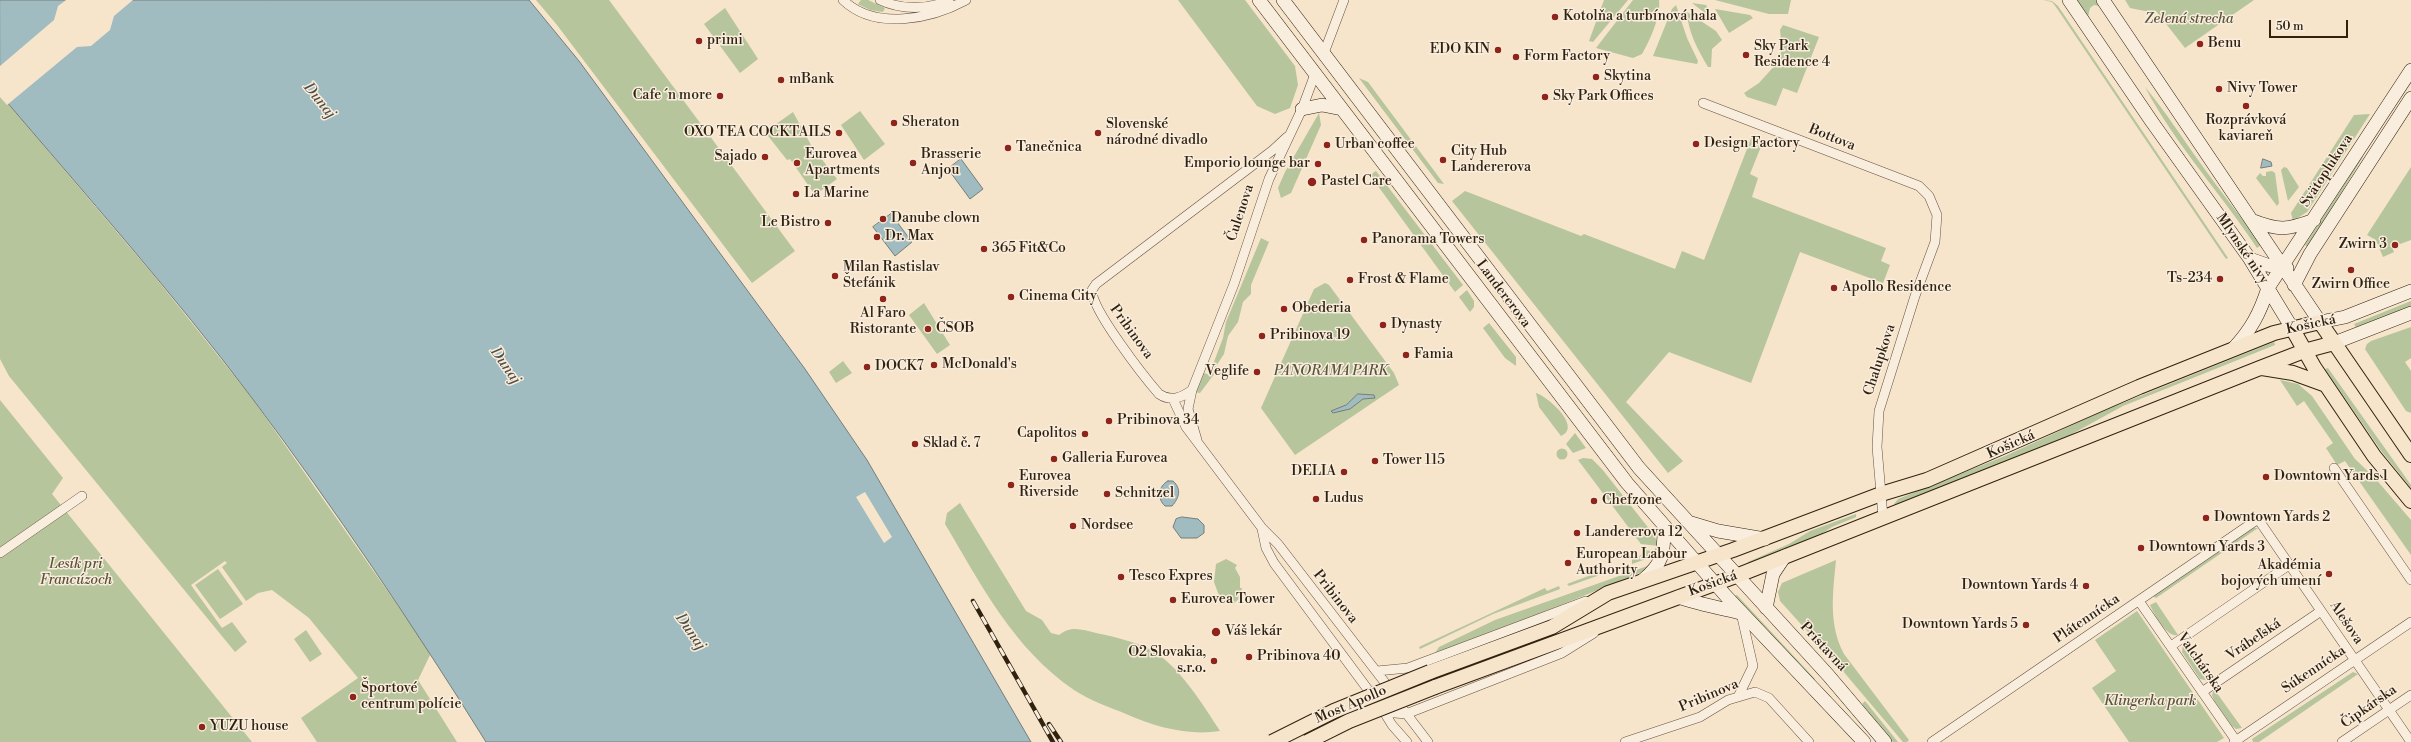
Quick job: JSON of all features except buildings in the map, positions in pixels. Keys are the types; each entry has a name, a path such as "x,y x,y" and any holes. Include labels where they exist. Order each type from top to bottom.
{"main road":[{"name":"Košická","path":"1430,672 1552,627 1608,593 1764,539 1882,494 1927,480 2139,387 2292,328 2320,322"},
{"name":"Mlynské nivy","path":"2320,322 2411,455"},
{"name":"Mlynské nivy","path":"2292,328 2304,351 2326,385 2381,465 2411,501"},
{"name":"Košická","path":"1435,687 1618,618 1736,576 2260,368 2304,351 2334,343"},
{"path":"2260,368 2293,373 2326,385"},
{"name":"Most Apollo","path":"1272,742 1334,711 1430,672"},
{"name":"Most Apollo","path":"1307,742 1349,721 1435,687"}],"street":[{"path":"843,0 860,12 874,17 909,18 941,11 966,0"},
{"path":"880,0 900,6 914,8 949,0"},
{"name":"Landererova","path":"1258,0 1626,482 1664,528 1714,584"},
{"name":"Landererova","path":"1283,0 1639,468 1736,576"},
{"name":"Čulenova","path":"1197,440 1188,409 1192,390 1234,284 1269,180 1287,137 1302,108 1344,0"},
{"name":"Mlynské nivy","path":"2069,0 2152,122 2250,259 2292,328"},
{"name":"Mlynské nivy","path":"2103,0 2320,322"},
{"name":"Svätoplukova","path":"2232,351 2252,328 2260,313 2268,288 2283,268 2411,70"},
{"path":"2294,285 2310,254 2411,98"},
{"name":"Bottova","path":"1703,103 1919,186 1928,196 1937,215"},
{"path":"1302,108 1322,105 1342,109"},
{"name":"Pribinova","path":"1287,137 1273,150 1096,284 1092,290 1094,301 1101,316 1159,394 1173,399 1182,420 1262,528 1278,544 1386,684"},
{"name":"Chalupkova","path":"1883,518 1878,447 1879,411 1914,296 1935,242 1937,215"},
{"path":"2251,220 2272,228 2283,229 2314,220"},
{"path":"2250,259 2283,268 2295,266 2310,254"},
{"name":"Košická","path":"2320,322 2346,317 2411,291"},
{"name":"Košická","path":"2334,343 2411,313"},
{"path":"1173,399 1182,397 1192,390"},
{"path":"2334,468 2411,580"},
{"path":"0,553 82,496"},
{"name":"Alešova","path":"2258,519 2411,742"},
{"name":"Plátennícka","path":"1932,742 2258,519"},
{"path":"1688,522 1718,531 1764,539"},
{"name":"Pribinova","path":"1262,528 1266,548 1274,563 1369,691"},
{"path":"1641,582 1657,568 1664,553 1664,528"},
{"path":"1766,608 1773,574 1785,556"},
{"path":"2171,646 2289,565"},
{"name":"Prístavná","path":"1736,576 1828,676 1885,742"},
{"path":"1714,584 1864,742"},
{"name":"Košická","path":"1377,671 1408,668 1608,593"},
{"path":"1678,597 1699,604 1711,605 1741,613"},
{"name":"Valchárska","path":"2139,601 2235,741"},
{"name":"Vrábeľská","path":"2202,692 2321,611"},
{"path":"1738,697 1753,666 1741,613"},
{"name":"Košická","path":"1404,711 1562,653 1618,618"},
{"name":"Súkennícka","path":"2235,741 2411,622"},
{"name":"Pribinova","path":"1625,742 1700,717 1728,700 1755,692 1769,698 1809,742"},
{"name":"Čipkárska","path":"2342,742 2411,695"},
{"path":"1407,742 1392,725 1384,712 1404,711 1428,742"}],"green space":[{"path":"536,0 609,0 795,251 752,283 557,25"},
{"path":"861,0 868,0 885,8 883,12 870,10 858,4"},
{"path":"1178,0 1245,0 1295,66 1298,85 1290,108 1275,114 1257,106"},
{"path":"1604,0 1628,0 1593,42 1589,41"},
{"path":"1633,0 1659,0 1657,20 1642,54 1633,58 1596,48"},
{"path":"1715,0 1791,0 1788,14 1769,14"},
{"path":"2043,0 2052,1 2058,6 2228,258 2226,259 2056,7 2052,2"},
{"path":"2077,0 2096,0 2100,6 2094,5 2090,8 2088,17"},
{"name":"Zelená strecha","path":"2125,0 2254,0 2185,48 2156,11 2150,12 2130,8"},
{"path":"1692,3 1706,5 1714,20"},
{"path":"1676,5 1687,38 1698,61 1697,64 1653,56 1672,9"},
{"path":"725,8 758,59 740,73 704,24"},
{"path":"1715,9 1750,15 1753,18 1729,33"},
{"path":"1687,12 1716,31 1722,40 1712,49 1711,67 1708,67 1694,41 1689,27"},
{"path":"1783,25 1819,37 1797,93 1783,88 1776,106 1747,97 1744,93 1759,83 1777,63 1782,50 1780,30"},
{"path":"1359,78 1368,82 1444,184 1438,183"},
{"path":"2145,87 2261,245 2257,248 2157,109"},
{"path":"0,94 155,277 252,398 431,653 418,680 457,742 317,742 301,718 358,678 309,618 272,590 258,593 246,601 222,567 227,563 225,561 191,585 222,628 232,622 247,642 235,652 9,376 0,359"},
{"path":"860,111 885,144 864,160 841,125"},
{"path":"793,112 811,145 837,179 815,195 790,159 787,160 765,132"},
{"path":"1319,113 1321,125 1291,193 1281,198 1278,188 1285,172"},
{"path":"2370,114 2307,212 2293,221 2291,213 2354,115"},
{"path":"1752,136 1754,141 1762,144 1750,174 1758,178 1752,197 1886,248 1881,261 1890,265 1883,283 1800,252 1751,383 1669,352 1626,402 1683,461 1668,473 1452,201 1465,191 1581,236 1584,234 1675,269 1682,251 1704,260"},
{"path":"2363,157 2308,247 2305,245"},
{"path":"2284,167 2287,168 2299,187 2288,201 2281,170"},
{"path":"2411,167 2411,240 2392,247 2394,252 2383,257 2376,240 2367,235"},
{"path":"1376,171 1463,285 1455,292 1370,175"},
{"path":"2272,171 2275,173 2279,203 2277,206 2256,178 2260,173 2263,176 2266,176 2266,172"},
{"path":"1261,238 1269,242 1251,285 1251,294 1243,302 1238,322 1228,336 1224,354 1214,369 1215,373 1200,393 1195,392 1202,372 1209,375 1223,338 1226,322"},
{"name":"PANORAMA PARK","path":"1325,283 1329,285 1394,373 1399,385 1295,455 1261,408 1314,289"},
{"path":"1467,290 1474,301 1474,307 1470,312 1459,297"},
{"path":"2411,301 2411,307 2357,329 2354,324"},
{"path":"924,303 950,345 937,354 909,315"},
{"path":"1489,323 1516,357 1516,366 1505,358 1483,328"},
{"path":"2411,327 2411,358 2405,362 2411,371 2411,413 2406,411 2365,349 2367,344 2371,341"},
{"path":"2274,342 2275,345 2123,406 2070,435 1896,506 1894,504 1898,499 2005,456 2103,411"},
{"path":"843,361 852,373 836,383 829,372"},
{"path":"2328,368 2411,485 2411,488 2382,452 2325,369"},
{"path":"2280,380 2298,384 2312,396 2355,459 2374,477 2411,520 2411,555 2345,461 2337,465 2326,448 2333,443 2304,401 2297,406"},
{"path":"1536,393 1548,400 1561,412 1566,419 1568,426 1567,432 1561,436 1539,407"},
{"name":"Lesík pri Francúzoch","path":"0,400 63,478 52,494 252,742 0,742"},
{"path":"1575,433 1586,448 1573,453 1566,444"},
{"path":"1562,448 1566,450 1568,454 1566,458 1562,460 1558,458 1556,454 1558,450"},
{"path":"1583,458 1592,459 1602,469 1654,535 1659,546 1641,544 1578,460"},
{"path":"960,503 1026,611 1042,620 1051,633 1059,635 1068,630 1077,629 1124,640 1151,650 1161,656 1180,675 1198,698 1220,731 1184,731 1137,719 1086,697 1074,690 1052,673 1033,655 1000,614 945,524 947,513"},
{"path":"1856,514 1856,517 1832,527 1815,538 1750,565 1748,562 1789,544 1810,531"},
{"path":"2253,528 2258,528 2156,598 2153,596"},
{"path":"1644,550 1651,551 1646,559 1632,564 1632,559 1640,556"},
{"path":"1226,559 1237,565 1235,568 1240,577 1240,588 1242,588 1240,598 1233,604 1221,601 1214,582 1216,564"},
{"path":"1836,560 1833,608 1839,643 1844,654 1909,740 1907,742 1903,742 1837,664 1780,601 1778,592 1782,583"},
{"path":"1653,564 1642,572 1519,622 1435,653 1439,647 1495,620"},
{"path":"1610,568 1611,571 1569,586 1567,584"},
{"path":"218,569 243,604 220,619 195,585"},
{"path":"1559,586 1560,589 1493,614 1420,649 1419,647 1545,588 1547,591"},
{"path":"1737,595 1815,679 1813,681 1734,596"},
{"path":"2156,602 2178,635 2170,633 2161,624 2150,605"},
{"name":"Klingerka park","path":"2137,611 2224,738 2217,742 2129,742 2092,688 2116,671 2095,640"},
{"path":"306,630 322,654 310,662 294,639"},
{"path":"2183,643 2209,681 2200,679 2182,652"},
{"path":"2353,672 2358,674 2259,742 2253,742 2252,739"},
{"path":"2214,689 2242,728 2236,729 2232,726 2214,700 2212,695"},
{"path":"1865,701 1898,742 1893,742 1862,704"}],"water":[{"name":"Dunaj","path":"0,0 529,0 579,61 805,369 867,460 1031,742 486,742 373,568 252,398 160,282 0,94"},
{"path":"961,159 983,189 970,199 948,169"},
{"path":"2263,159 2271,162 2272,166 2261,168"},
{"path":"891,214 912,242 895,256 873,227"},
{"path":"1358,394 1374,395 1375,398 1363,399 1350,409 1333,413 1331,411 1346,405"},
{"path":"1168,481 1173,481 1178,487 1178,497 1172,506 1165,506 1162,503 1160,496 1162,486"},
{"path":"1182,517 1198,519 1204,525 1204,533 1197,538 1181,538 1173,527 1176,519"}],"pier":[{"path":"66,0 133,0 114,16 110,30 91,46 77,47 7,105 0,97 0,66 54,20 58,6"},
{"path":"865,492 892,537 884,543 856,497"}],"railway":[{"path":"973,601 1053,742"},
{"path":"1049,724 1061,742"}],"place":[{"name":"Kotolňa a turbínová hala","path":"1555,17"},
{"name":"primi","path":"699,41"},
{"name":"Benu","path":"2200,44"},
{"name":"EDO KIN","path":"1498,50"},
{"name":"Sky Park Residence 4","path":"1746,55"},
{"name":"Form Factory","path":"1516,57"},
{"name":"Skytina","path":"1596,77"},
{"name":"mBank","path":"781,80"},
{"name":"Nivy Tower","path":"2219,89"},
{"name":"Cafe ´n more","path":"720,96"},
{"name":"Sky Park Offices","path":"1545,97"},
{"name":"Rozprávková kaviareň","path":"2246,106"},
{"name":"Sheraton","path":"894,123"},
{"name":"OXO TEA COCKTAILS","path":"839,133"},
{"name":"Slovenské národné divadlo","path":"1098,133"},
{"name":"Design Factory","path":"1696,144"},
{"name":"Urban coffee","path":"1327,145"},
{"name":"Tanečnica","path":"1008,148"},
{"name":"Sajado","path":"765,157"},
{"name":"City Hub Landererova","path":"1443,160"},
{"name":"Eurovea Apartments","path":"797,163"},
{"name":"Brasserie Anjou","path":"913,163"},
{"name":"Emporio lounge bar","path":"1318,164"},
{"name":"Pastel Care","path":"1312,182"},
{"name":"La Marine","path":"796,194"},
{"name":"Danube clown","path":"883,219"},
{"name":"Le Bistro","path":"828,223"},
{"name":"Dr. Max","path":"877,237"},
{"name":"Panorama Towers","path":"1364,240"},
{"name":"Zwirn 3","path":"2395,245"},
{"name":"365 Fit&Co","path":"984,249"},
{"name":"Zwirn Office","path":"2351,270"},
{"name":"Milan Rastislav Štefánik","path":"835,276"},
{"name":"Ts-234","path":"2220,279"},
{"name":"Frost & Flame","path":"1350,280"},
{"name":"Apollo Residence","path":"1834,288"},
{"name":"Cinema City","path":"1011,297"},
{"name":"Al Faro Ristorante","path":"883,299"},
{"name":"Obederia","path":"1284,309"},
{"name":"Dynasty","path":"1383,325"},
{"name":"ČSOB","path":"928,329"},
{"name":"Pribinova 19","path":"1262,336"},
{"name":"Famia","path":"1406,355"},
{"name":"McDonald's","path":"934,365"},
{"name":"DOCK7","path":"867,367"},
{"name":"Veglife","path":"1257,372"},
{"name":"Pribinova 34","path":"1109,421"},
{"name":"Capolitos","path":"1085,434"},
{"name":"Sklad č. 7","path":"915,444"},
{"name":"Galleria Eurovea","path":"1054,459"},
{"name":"Tower 115","path":"1375,461"},
{"name":"DELIA","path":"1344,472"},
{"name":"Downtown Yards 1","path":"2266,477"},
{"name":"Eurovea Riverside","path":"1011,485"},
{"name":"Schnitzel","path":"1107,494"},
{"name":"Ludus","path":"1316,499"},
{"name":"Chefzone","path":"1594,501"},
{"name":"Downtown Yards 2","path":"2206,518"},
{"name":"Nordsee","path":"1073,526"},
{"name":"Landererova 12","path":"1577,533"},
{"name":"Downtown Yards 3","path":"2141,548"},
{"name":"European Labour Authority","path":"1568,563"},
{"name":"Akadémia bojových umení","path":"2329,574"},
{"name":"Tesco Expres","path":"1121,577"},
{"name":"Downtown Yards 4","path":"2086,586"},
{"name":"Eurovea Tower","path":"1173,600"},
{"name":"Downtown Yards 5","path":"2026,625"},
{"name":"Váš lekár","path":"1216,632"},
{"name":"Pribinova 40","path":"1249,657"},
{"name":"O2 Slovakia, s.r.o.","path":"1214,661"},
{"name":"Športové centrum polície","path":"353,697"},
{"name":"YUZU house","path":"202,727"}]}
